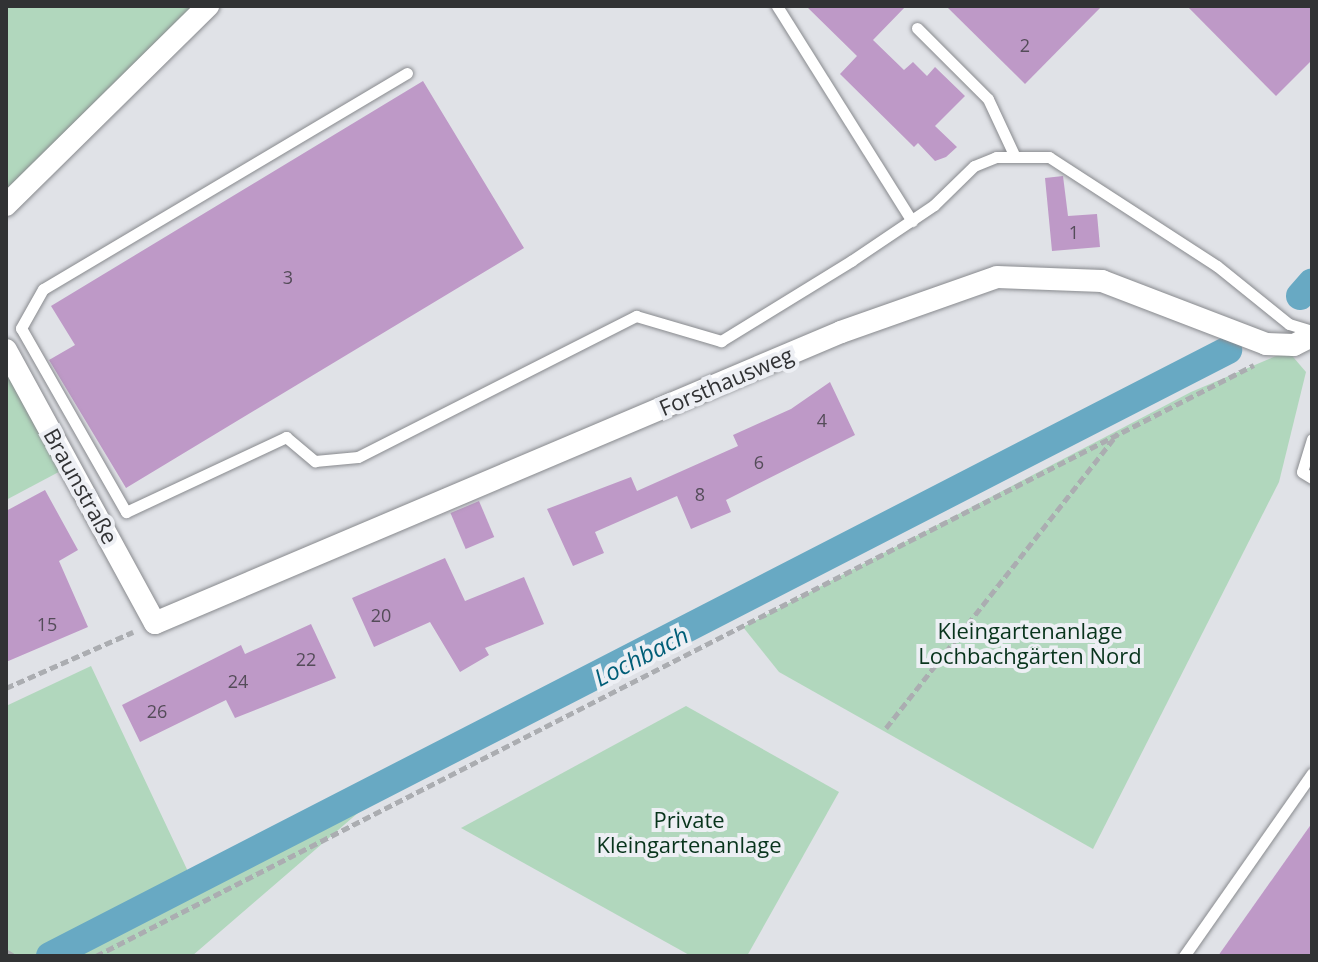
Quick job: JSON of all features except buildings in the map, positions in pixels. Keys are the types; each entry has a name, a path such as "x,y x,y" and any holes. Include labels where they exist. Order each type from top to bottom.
{"street":[{"path":"6,205 208,6"},
{"name":"Forsthausweg","path":"155,623 841,332 997,277 1102,281 1266,344 1302,334"},
{"name":"Braunstraße","path":"6,350 155,623"}],"lane":[{"path":"777,6 912,221"},
{"path":"917,28 988,99 1015,157"},
{"path":"407,73 43,289 21,328 126,512 286,437 315,461 358,457 636,316 721,341 912,221 974,166 1015,157 1049,157 1255,297 1302,334"},
{"path":"1312,439 1302,472 1312,478"},
{"path":"1184,956 1312,773"}],"path":[{"path":"96,956 1302,334"},
{"path":"886,728 1122,429"},
{"path":"6,688 155,623"},
{"path":"6,951 14,956"}],"green space":[{"path":"6,6 197,6 6,195"},
{"path":"6,350 70,466 6,500"},
{"name":"Kleingartenanlage Lochbachgärten Nord","path":"1288,351 1306,372 1279,482 1093,849 779,672 743,627 1191,392"},
{"path":"91,666 193,882 395,781 192,956 6,956 6,706"},
{"name":"Private Kleingartenanlage","path":"686,706 839,792 747,956 691,956 461,828"}],"waterway":[{"name":"Lochbach","path":"1300,296 1312,282"},
{"name":"Lochbach","path":"50,956 1228,350"}]}
